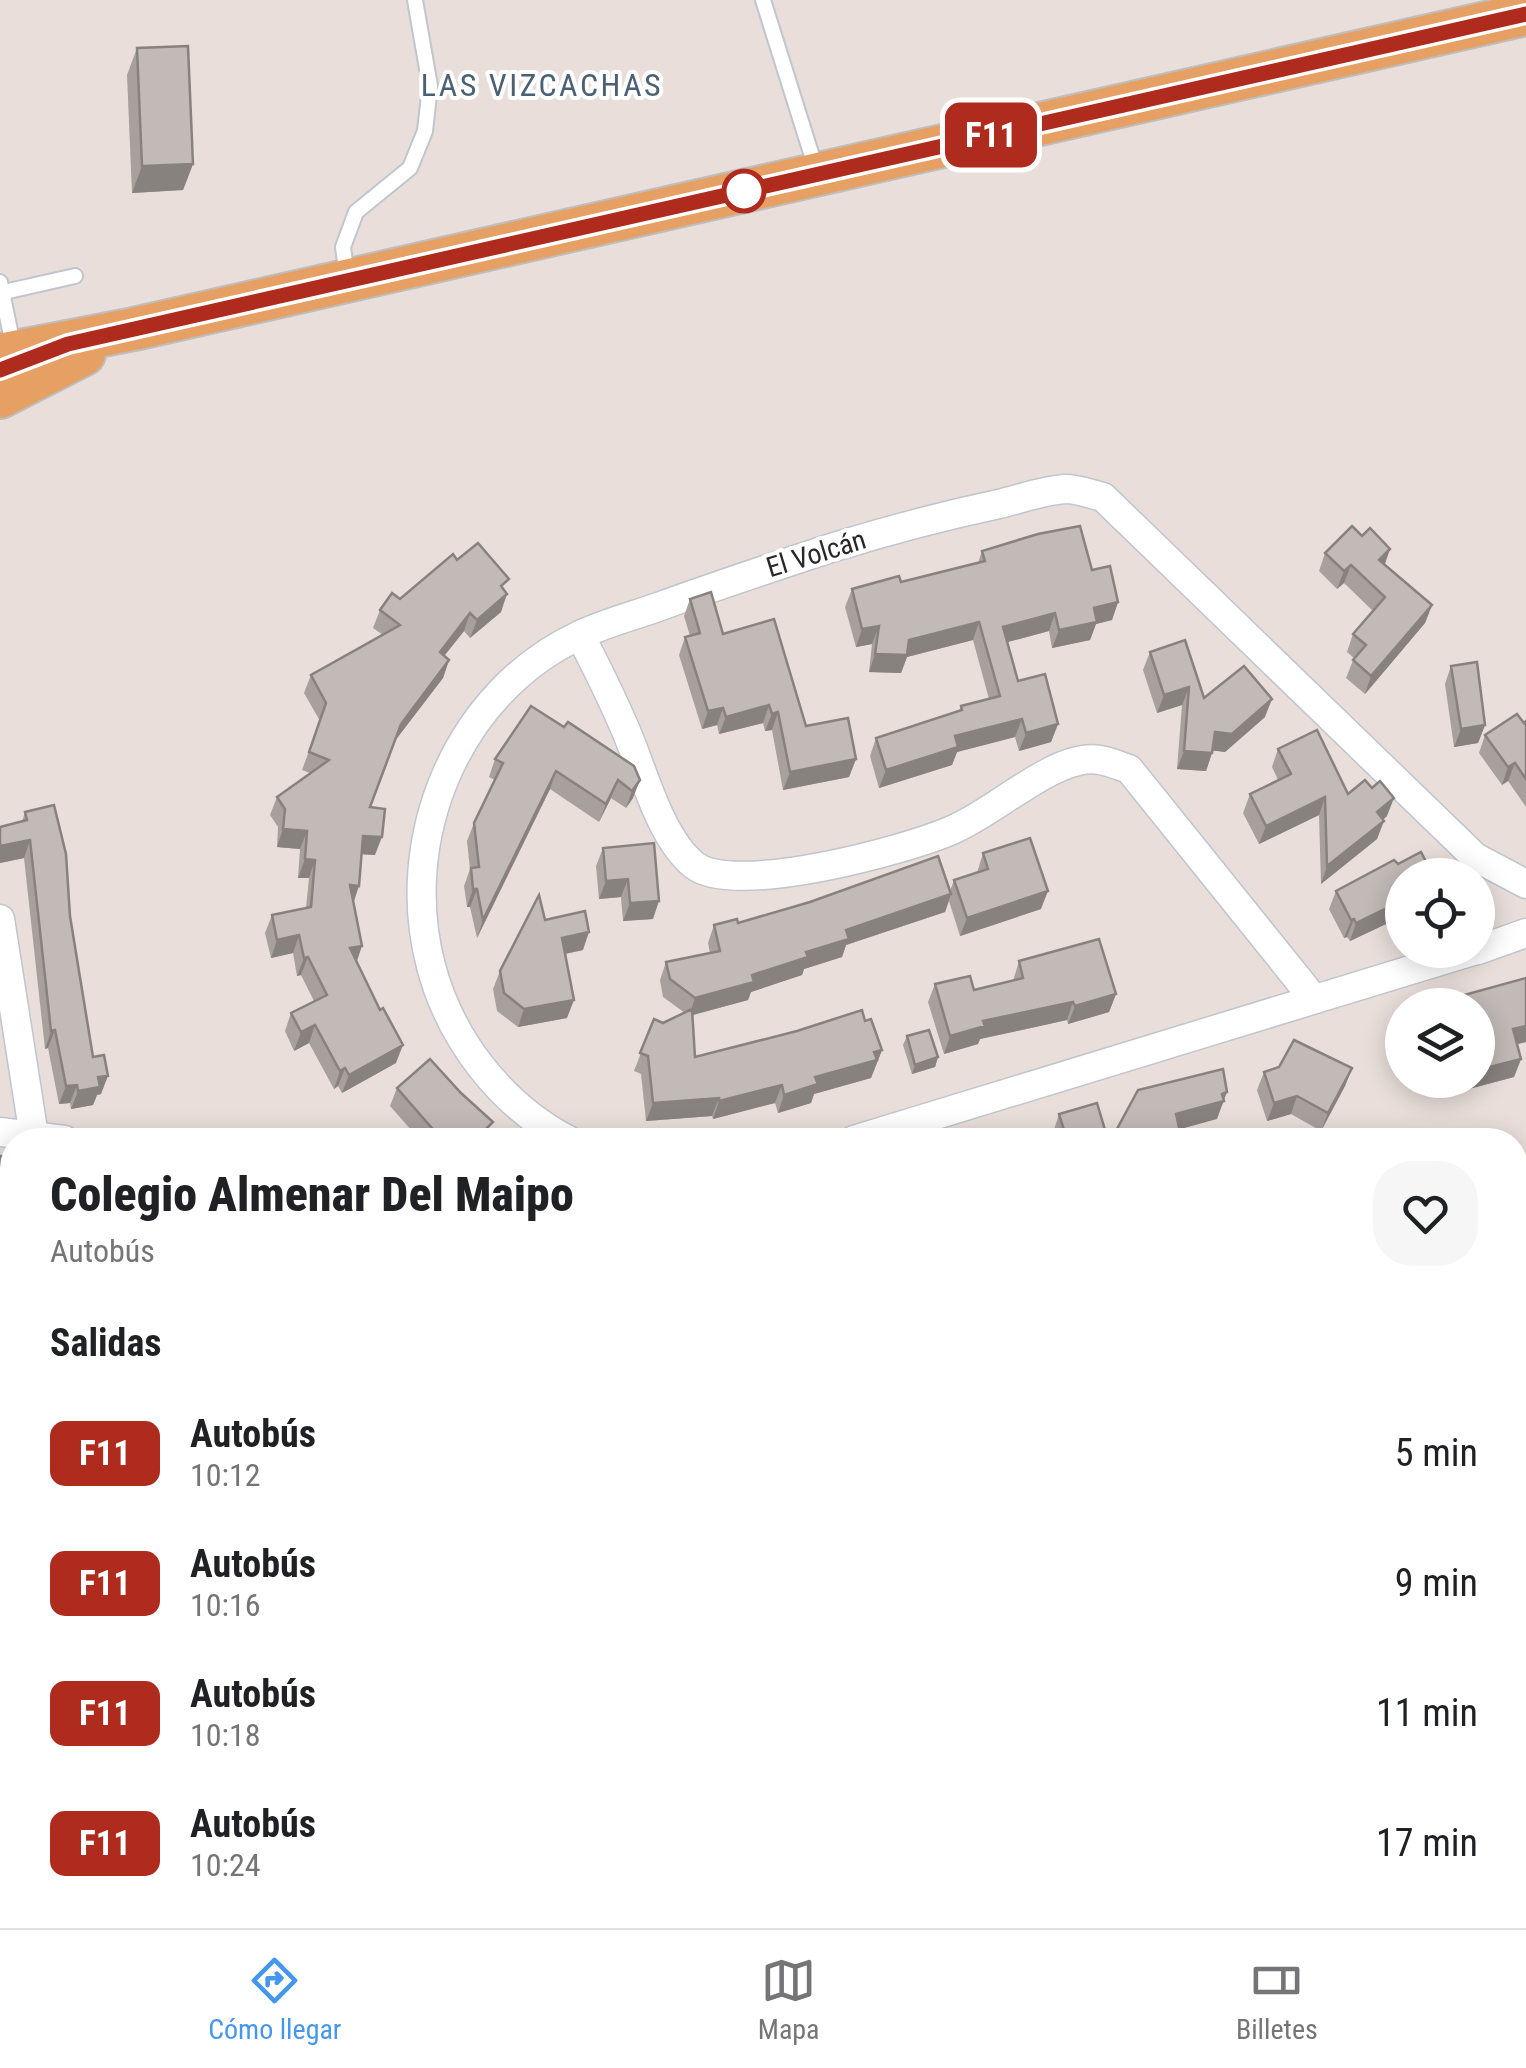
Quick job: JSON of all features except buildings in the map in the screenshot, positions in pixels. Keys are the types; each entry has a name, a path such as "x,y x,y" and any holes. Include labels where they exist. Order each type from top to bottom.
{"main road":[{"path":"5,359 1526,14"},
{"path":"0,398 134,329"}],"street":[{"name":"El Volcán","path":"549,1128 505,1094 463,1041 447,1012 430,964 420,880 431,813 442,781 476,722 523,672 580,634 751,574 936,518 1067,489 1103,497 1467,858"},
{"path":"580,634 624,725 670,836 696,867 721,874 776,874 864,858 954,829 1074,761 1098,758 1129,770 1314,999"},
{"name":"El Volcán","path":"1495,873 1526,884"},
{"path":"0,919 33,1128"},
{"path":"1495,944 1526,934"},
{"path":"893,1128 1416,968"}],"lane":[{"path":"347,280 343,247 356,212 410,168 425,131 430,86 415,0"},
{"path":"763,0 818,174"},
{"path":"5,359 1,289 75,276"}],"bus line":[{"name":"F11","path":"0,370 68,344 1526,14"}],"district":[{"name":"LAS VIZCACHAS","path":"542,85"}]}
